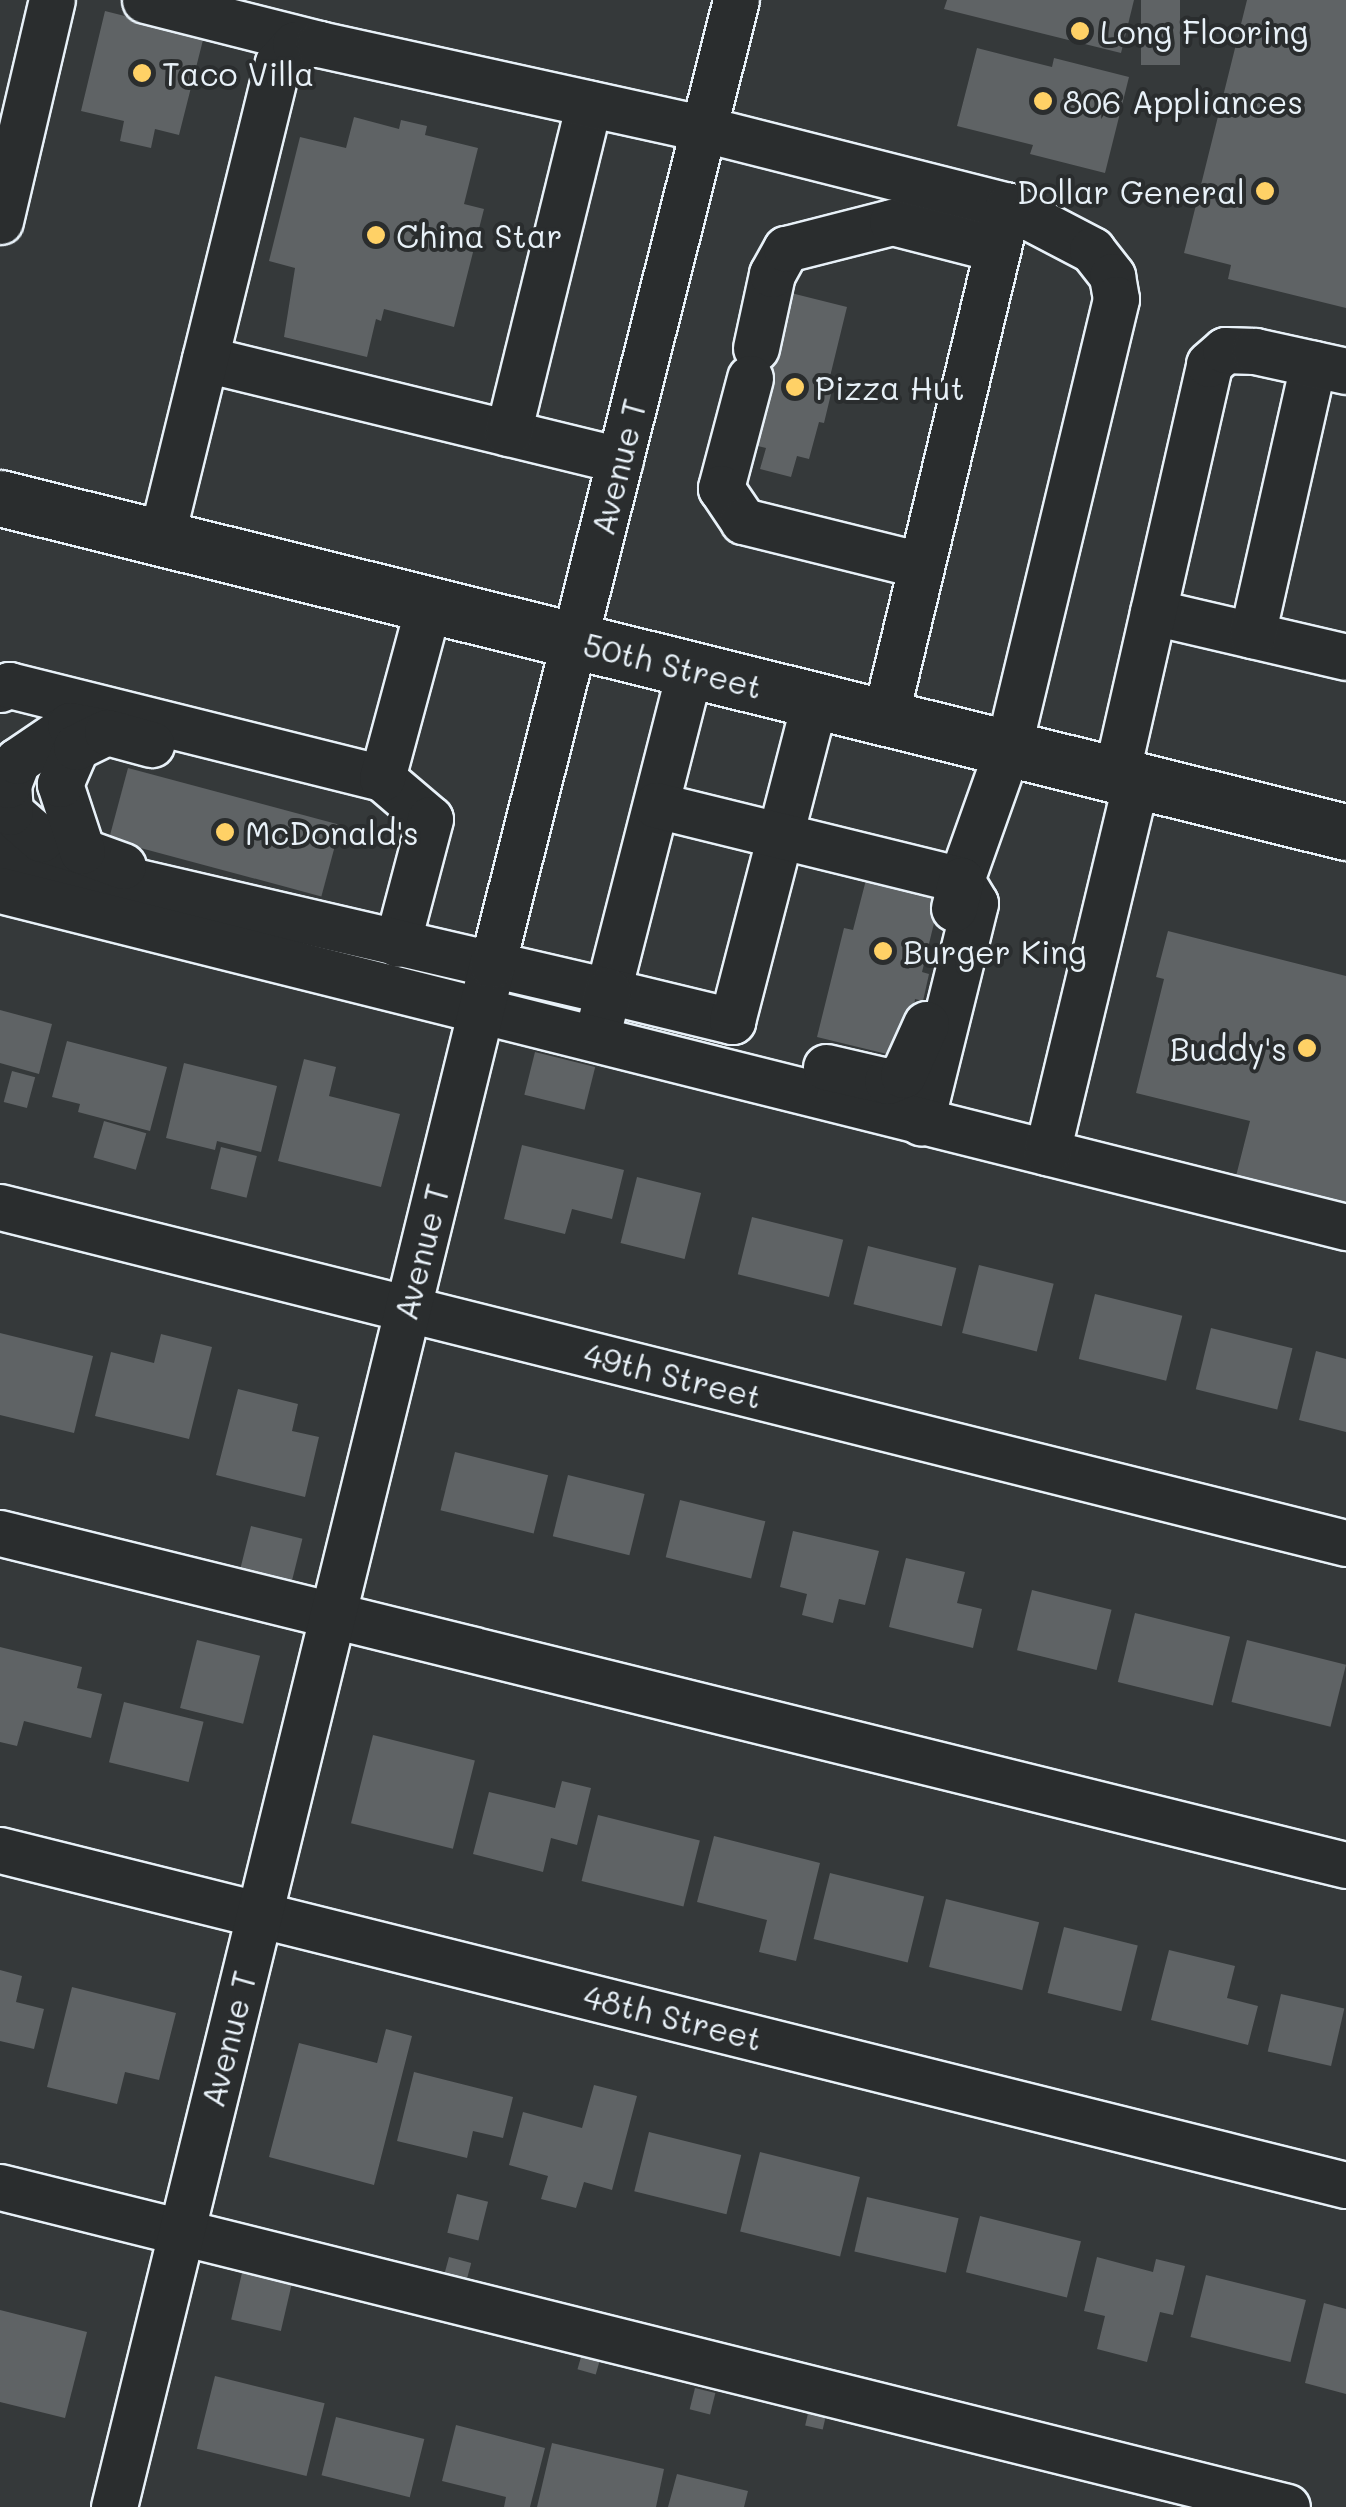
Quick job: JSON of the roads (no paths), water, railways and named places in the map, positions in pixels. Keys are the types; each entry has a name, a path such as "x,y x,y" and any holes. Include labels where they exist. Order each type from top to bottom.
{"main road":[{"name":"50th Street","path":"0,498 1346,832"}],"street":[{"path":"0,220 52,0"},
{"path":"0,850 732,1022 746,1048 887,1081 903,1075 924,1032 961,880 1008,748 1116,298 1112,276 1092,250 1008,206 704,129 319,44 144,0"},
{"name":"Avenue T","path":"114,2507 492,965 736,0"},
{"path":"161,538 278,63 295,44 319,44"},
{"path":"508,432 589,104"},
{"path":"884,717 1008,206"},
{"path":"921,565 742,521 722,488 772,274 786,249 892,222 998,249"},
{"path":"1046,1152 1126,778 1153,612 1210,364 1225,350 1255,351 1330,367 1252,635"},
{"path":"205,359 620,460"},
{"path":"382,778 429,604"},
{"path":"1153,612 1346,657"},
{"path":"596,1040 690,669"},
{"path":"0,689 9,686 382,778 430,819 397,944"},
{"path":"719,1072 816,700"},
{"path":"245,742 192,756 107,732 76,746 60,784 82,852 123,866 285,903 320,924"},
{"path":"656,805 961,880 975,903 921,1122"},
{"path":"0,890 1346,1227"},
{"name":"49th Street","path":"0,1207 1346,1543"},
{"path":"0,1532 1346,1866"},
{"name":"48th Street","path":"0,1850 1346,2185"},
{"path":"0,2187 1287,2507"}],"place":[{"name":"Long Flooring","path":"1080,31"},
{"name":"Taco Villa","path":"142,73"},
{"name":"806 Appliances","path":"1043,101"},
{"name":"Dollar General","path":"1265,191"},
{"name":"China Star","path":"376,235"},
{"name":"Pizza Hut","path":"795,387"},
{"name":"McDonald's","path":"225,832"},
{"name":"Burger King","path":"883,951"},
{"name":"Buddy's","path":"1307,1048"}]}
